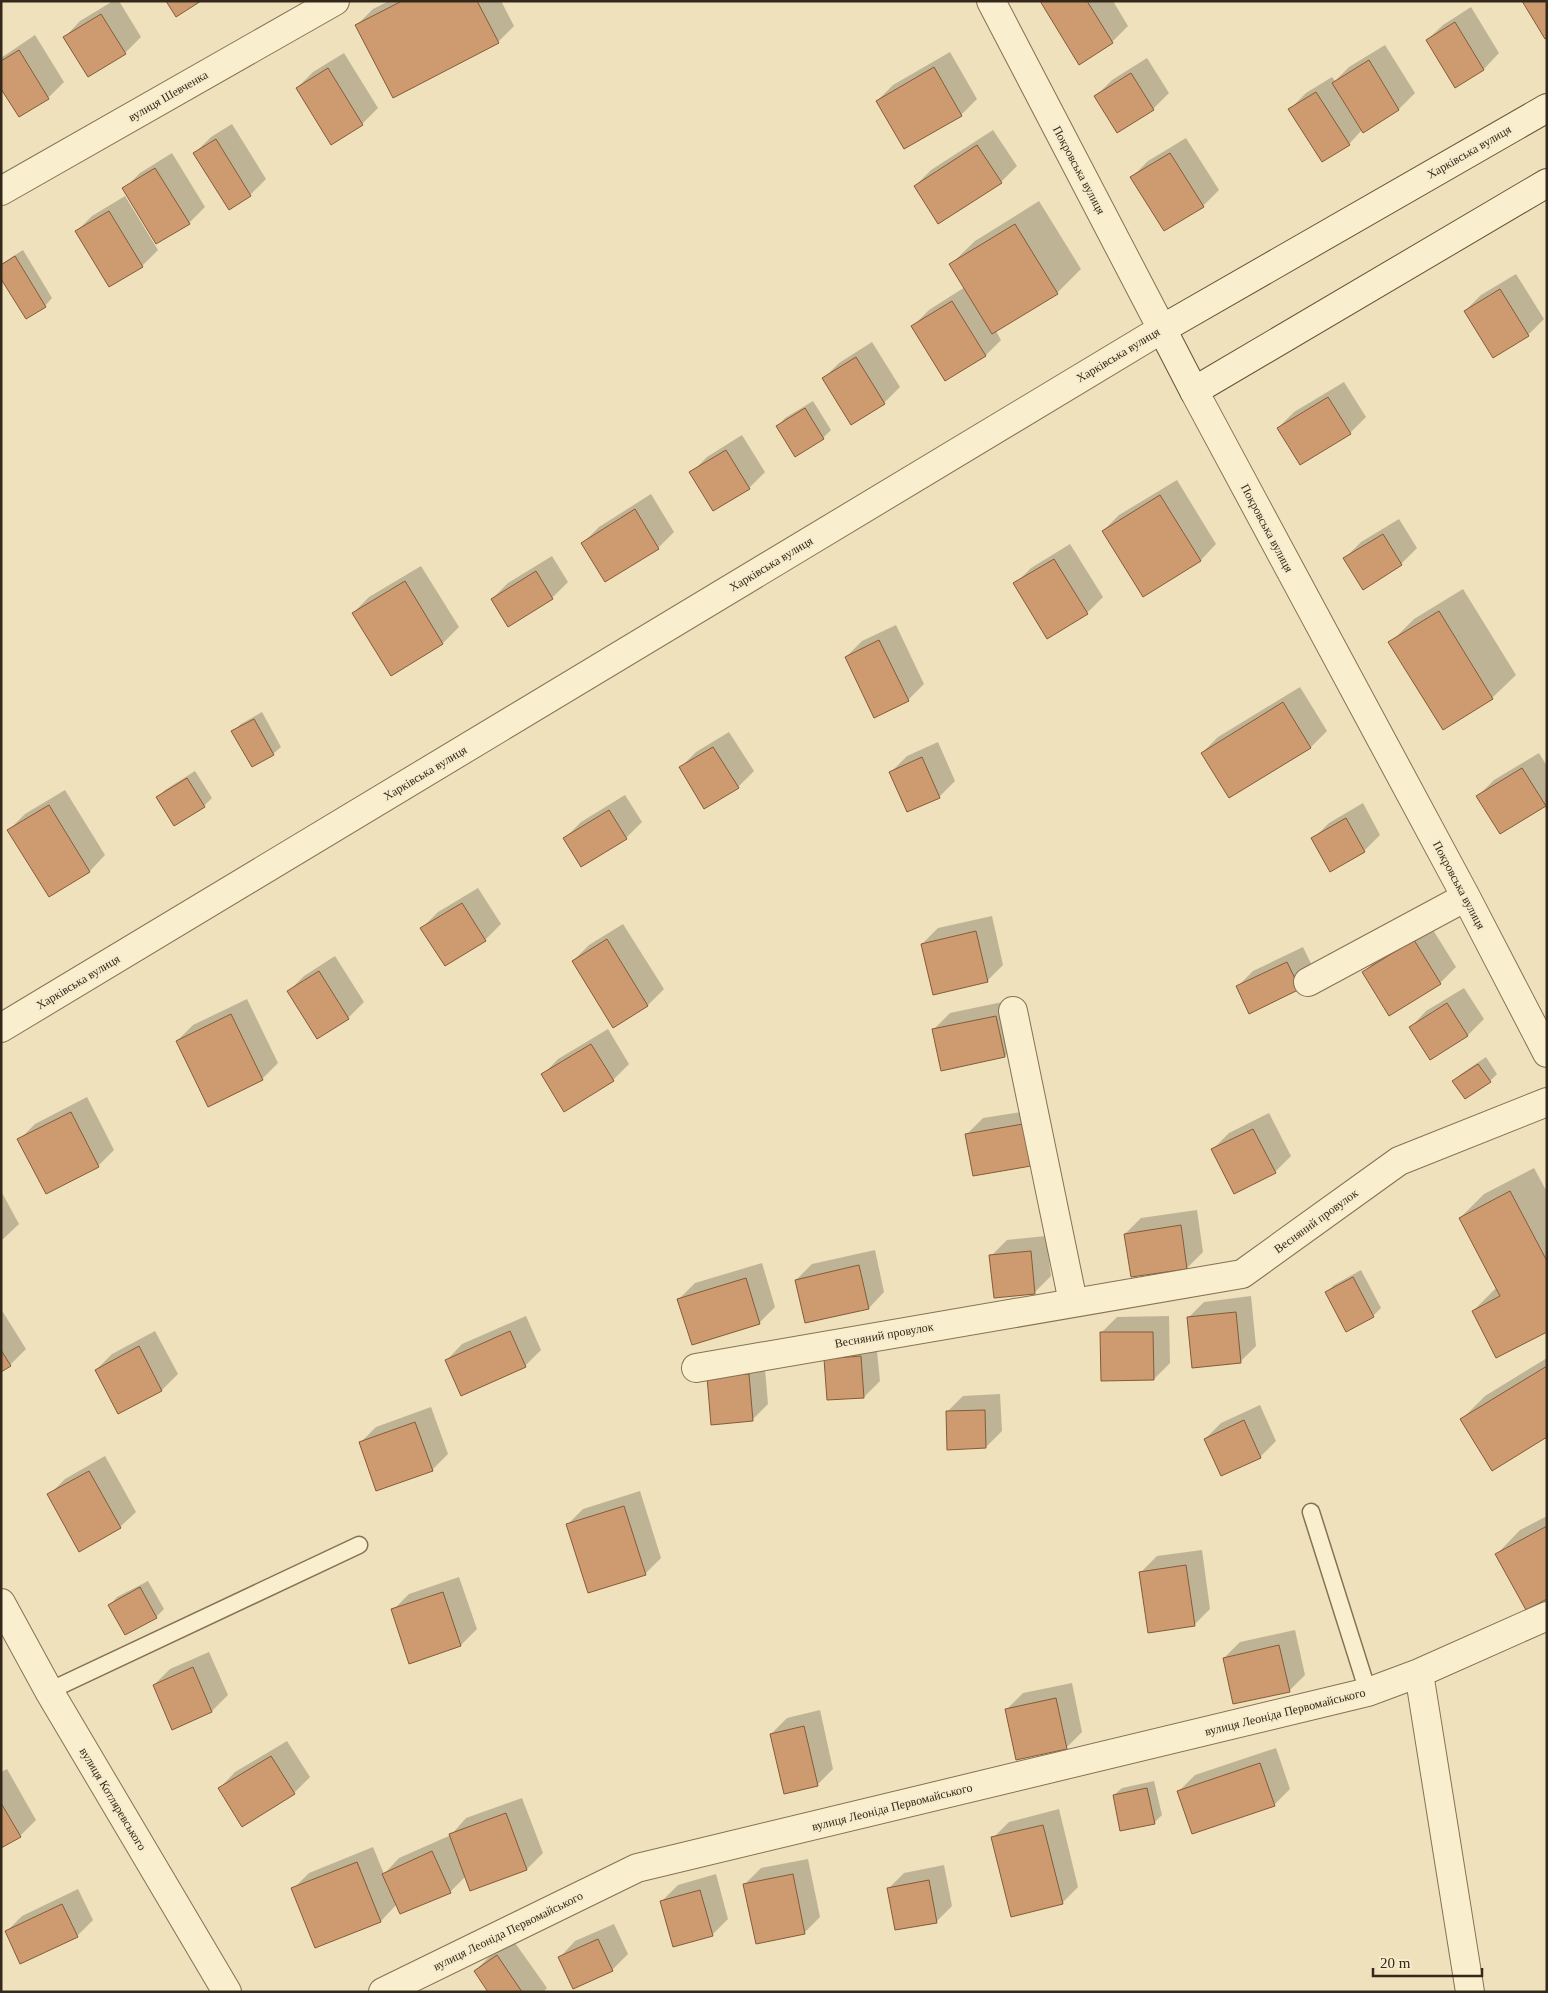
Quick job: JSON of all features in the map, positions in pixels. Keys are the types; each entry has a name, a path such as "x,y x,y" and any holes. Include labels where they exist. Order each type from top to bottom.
{"street":[{"name":"вулиця Шевченка","path":"1,191 335,1"},
{"name":"Покровська вулиця","path":"991,1 1194,391 1466,897 1547,1053"},
{"name":"Харківська вулиця","path":"1,1028 1162,329 1547,108"},
{"path":"1194,391 1547,184"},
{"path":"1308,982 1466,897"},
{"path":"1013,1011 1073,1302"},
{"name":"Весняний провулок","path":"696,1368 1242,1274 1400,1161 1547,1102"},
{"name":"вулиця Котляревського","path":"1,1603 49,1691 227,1992"},
{"name":"вулиця Леоніда Первомайського","path":"383,1992 637,1868 1368,1692 1419,1673 1547,1616"},
{"path":"1419,1673 1470,1992"}],"lane":[{"path":"1311,1512 1368,1692"},
{"path":"49,1691 359,1546"}],"building":[{"path":"166,1 201,1 176,17"},
{"path":"402,1 477,1 499,43 393,98 355,25"},
{"path":"1040,1 1087,1 1113,43 1079,65"},
{"path":"1522,1 1547,1 1547,38 1545,39"},
{"path":"101,14 126,54 88,77 63,37"},
{"path":"1455,22 1484,70 1455,88 1426,40"},
{"path":"19,50 49,99 19,117 1,89 1,61"},
{"path":"1369,60 1399,110 1363,133 1332,83"},
{"path":"934,67 962,116 904,149 876,101"},
{"path":"328,68 363,125 331,145 296,88"},
{"path":"1131,73 1154,110 1117,133 1094,96"},
{"path":"1316,92 1350,145 1322,162 1288,109"},
{"path":"216,139 251,196 229,210 193,153"},
{"path":"977,145 1002,183 938,224 914,186"},
{"path":"1170,153 1204,207 1164,231 1130,177"},
{"path":"155,168 190,224 156,244 122,188"},
{"path":"109,211 143,267 109,287 75,231"},
{"path":"1015,224 1058,294 992,334 949,264"},
{"path":"15,256 46,307 26,319 1,279 1,265"},
{"path":"1500,289 1529,336 1493,358 1464,311"},
{"path":"952,301 986,356 945,381 911,326"},
{"path":"856,357 885,404 851,425 822,378"},
{"path":"1328,397 1351,434 1300,465 1277,428"},
{"path":"805,408 824,439 795,457 776,426"},
{"path":"726,450 750,489 713,511 689,472"},
{"path":"1160,495 1201,561 1143,597 1102,531"},
{"path":"635,509 659,549 605,582 581,543"},
{"path":"1383,534 1402,565 1363,590 1343,558"},
{"path":"1054,559 1088,614 1047,639 1013,583"},
{"path":"536,571 553,599 508,627 491,599"},
{"path":"405,581 443,644 391,676 352,613"},
{"path":"1439,611 1493,699 1443,730 1388,642"},
{"path":"879,640 909,701 874,718 845,657"},
{"path":"1283,702 1311,748 1229,798 1201,753"},
{"path":"254,719 274,755 252,767 231,731"},
{"path":"713,747 739,788 704,809 679,767"},
{"path":"922,757 940,798 907,812 889,772"},
{"path":"1522,768 1546,806 1500,834 1476,796"},
{"path":"187,778 205,807 174,826 156,797"},
{"path":"49,805 90,872 49,897 7,830"},
{"path":"609,810 627,839 581,867 563,838"},
{"path":"1346,818 1365,852 1330,872 1311,838"},
{"path":"462,903 486,941 445,966 420,928"},
{"path":"976,931 988,982 933,995 921,944"},
{"path":"607,939 648,1006 613,1028 572,961"},
{"path":"1414,940 1441,984 1389,1016 1362,972"},
{"path":"1287,962 1300,989 1249,1014 1236,986"},
{"path":"319,971 349,1019 317,1039 287,991"},
{"path":"1447,1003 1468,1036 1430,1060 1409,1027"},
{"path":"231,1014 263,1080 208,1107 176,1041"},
{"path":"996,1016 1005,1057 941,1071 932,1029"},
{"path":"591,1044 614,1081 564,1112 541,1074"},
{"path":"1478,1064 1491,1082 1465,1099 1452,1081"},
{"path":"71,1112 99,1167 46,1194 17,1139"},
{"path":"1023,1124 1031,1166 973,1176 965,1134"},
{"path":"1253,1129 1276,1173 1234,1194 1211,1149"},
{"path":"1510,1191 1547,1261 1547,1332 1496,1358 1472,1311 1500,1296 1459,1218"},
{"path":"1181,1225 1187,1269 1131,1277 1124,1234"},
{"path":"1031,1251 1035,1294 994,1298 989,1255"},
{"path":"859,1265 869,1309 805,1323 795,1280"},
{"path":"1353,1277 1374,1317 1346,1332 1325,1292"},
{"path":"746,1278 760,1324 692,1345 677,1299"},
{"path":"1236,1312 1241,1363 1192,1368 1187,1317"},
{"path":"510,1331 526,1367 461,1396 445,1360"},
{"path":"1100,1332 1153,1332 1154,1380 1101,1381"},
{"path":"139,1346 162,1391 118,1414 95,1370"},
{"path":"1,1350 11,1366 1,1372"},
{"path":"861,1356 864,1398 827,1400 824,1359"},
{"path":"1547,1366 1547,1437 1492,1471 1460,1419"},
{"path":"749,1374 753,1421 711,1425 707,1377"},
{"path":"985,1410 986,1448 947,1450 946,1411"},
{"path":"1244,1420 1261,1458 1221,1476 1204,1439"},
{"path":"415,1422 433,1471 376,1491 359,1442"},
{"path":"89,1471 121,1528 79,1552 47,1494"},
{"path":"624,1506 646,1575 588,1593 566,1524"},
{"path":"1547,1526 1547,1599 1526,1610 1495,1554"},
{"path":"1186,1565 1195,1626 1148,1633 1139,1572"},
{"path":"140,1587 157,1618 125,1635 108,1605"},
{"path":"443,1592 461,1646 409,1664 391,1609"},
{"path":"1279,1645 1290,1692 1233,1704 1223,1658"},
{"path":"193,1667 212,1712 172,1730 153,1685"},
{"path":"1056,1698 1067,1749 1016,1760 1005,1709"},
{"path":"804,1726 818,1786 784,1794 770,1734"},
{"path":"271,1756 295,1794 242,1827 218,1788"},
{"path":"1260,1763 1275,1806 1192,1834 1177,1791"},
{"path":"1147,1788 1155,1824 1120,1831 1113,1795"},
{"path":"1,1803 21,1837 1,1848"},
{"path":"506,1813 527,1870 470,1891 449,1834"},
{"path":"1043,1825 1063,1904 1011,1917 991,1837"},
{"path":"432,1851 451,1893 400,1914 382,1874"},
{"path":"357,1862 381,1922 315,1948 291,1888"},
{"path":"793,1874 805,1934 756,1944 743,1884"},
{"path":"929,1880 937,1923 895,1930 887,1888"},
{"path":"700,1890 713,1936 673,1947 660,1901"},
{"path":"62,1904 78,1937 20,1964 5,1931"},
{"path":"598,1939 613,1971 573,1989 558,1957"},
{"path":"497,1955 522,1992 488,1992 474,1971"}]}
